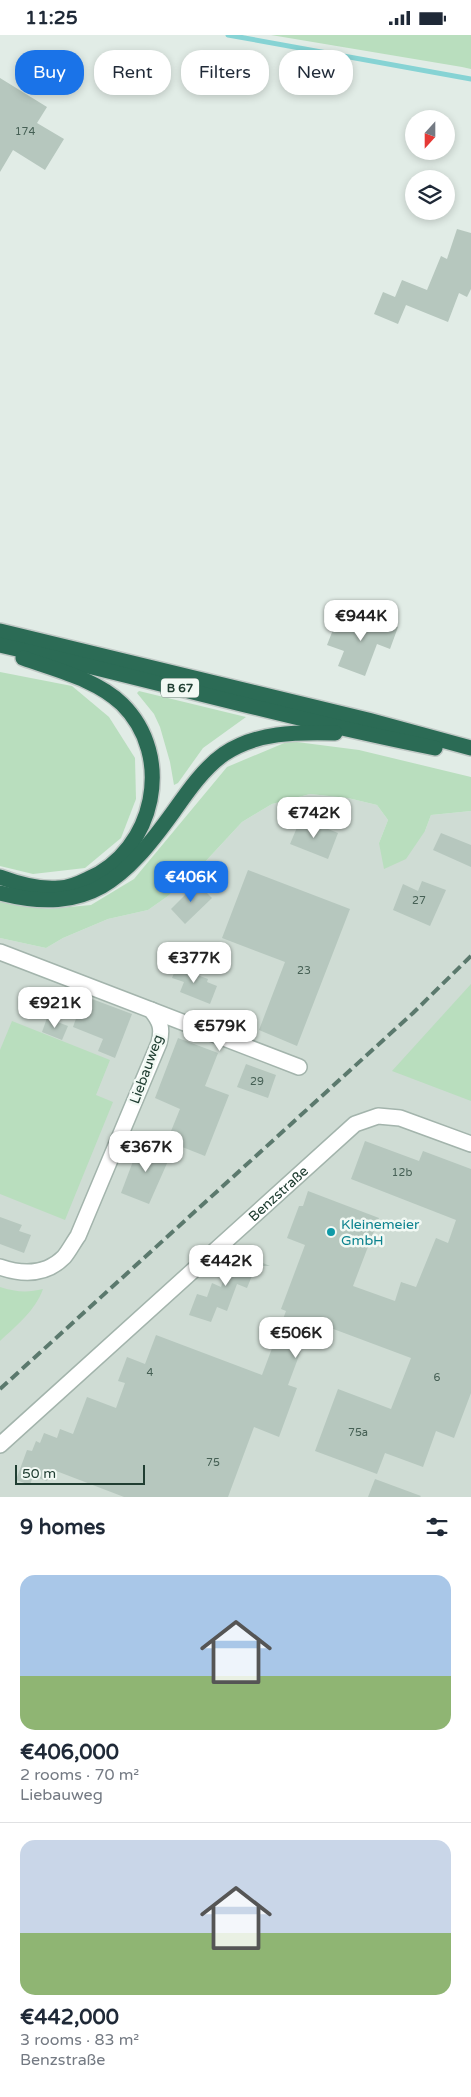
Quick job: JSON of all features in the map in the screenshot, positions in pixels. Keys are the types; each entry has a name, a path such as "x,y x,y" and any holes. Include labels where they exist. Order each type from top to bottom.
{"highway":[{"name":"B 67","path":"0,631 368,720 471,748"},
{"name":"B 67","path":"0,645 92,665 360,733 471,755"},
{"path":"0,650 86,681 104,690 122,705 139,727 149,752 153,773 152,799 144,822 134,841 119,859 98,875 60,888 18,884 0,877"},
{"path":"0,893 38,900 61,899 78,897 109,883 142,854 208,768 224,754 242,745 290,732 360,733"}],"street":[{"path":"0,952 299,1067"},
{"name":"Liebauweg","path":"0,1267 16,1273 49,1268 64,1256 78,1236 159,1043 162,1031 159,1020 151,1010"},
{"name":"Benzstraße","path":"0,1445 355,1124 378,1116 400,1118 471,1144"}],"shaded area":[{"path":"310,794 348,798 377,805 388,820 379,843 425,831 431,815 471,811 471,1497 0,1497 0,938 46,948 63,938 108,919 148,910 168,896 204,863 242,822 272,804"}],"green space":[{"path":"271,35 471,35 471,69 462,67"},
{"path":"0,672 72,686 109,717 135,758 136,799 121,838 85,868 33,874 0,866"},
{"path":"139,691 246,717 203,748 178,783 174,785 170,762 160,727 154,714 137,693"},
{"path":"289,741 359,750 471,777 471,811 431,815 425,831 406,859 384,869 379,843 388,820 377,805 348,798 310,794 272,804 242,822 204,863 168,896 148,910 108,919 63,938 46,948 0,938 0,901 48,909 91,905 134,879 227,767"},
{"path":"471,984 471,1101 392,1071"},
{"path":"12,1021 110,1060 96,1095 113,1102 65,1220 0,1194 0,1050"},
{"path":"0,1287 22,1291 43,1289 30,1311 0,1341"}],"building":[{"path":"0,78 15,87 15,95 28,95 47,107 37,123 64,139 45,170 13,150 0,172"},
{"path":"457,229 471,233 471,289 467,297 459,293 448,322 406,305 398,324 374,314 383,292 395,297 402,280 427,290 441,256 447,259"},
{"path":"363,615 398,627 390,649 377,644 365,676 338,666 344,651 327,645 338,617 360,625"},
{"path":"301,818 338,833 328,859 290,844"},
{"path":"441,833 471,845 471,867 433,850"},
{"path":"248,870 350,909 297,1046 259,1030 285,962 222,938"},
{"path":"422,881 446,890 430,926 393,910 403,884 418,891"},
{"path":"197,883 212,898 185,924 171,909"},
{"path":"179,961 191,965 189,972 208,979 207,982 217,986 210,1004 180,992 184,982 172,978"},
{"path":"84,996 132,1014 115,1058 98,1051 103,1039 73,1027"},
{"path":"47,1018 68,1026 62,1040 42,1032"},
{"path":"178,1038 218,1053 205,1086 229,1095 205,1156 167,1141 180,1109 155,1098"},
{"path":"246,1064 276,1075 268,1098 237,1087"},
{"path":"144,1141 172,1152 149,1204 121,1193 135,1156 138,1157"},
{"path":"365,1141 419,1161 423,1151 471,1169 471,1393 454,1438 436,1431 423,1467 385,1453 377,1474 315,1451 338,1389 391,1409 411,1358 312,1321 288,1385 297,1388 279,1437 254,1427 228,1497 124,1497 51,1469 47,1481 33,1476 30,1485 16,1480 27,1450 32,1451 36,1441 40,1443 44,1433 57,1438 60,1429 73,1434 87,1397 116,1408 125,1383 118,1381 127,1357 145,1364 156,1335 262,1375 286,1311 281,1309 305,1245 287,1238 299,1206 303,1206 308,1191 379,1218 353,1286 395,1301 401,1282 416,1287 436,1238 448,1243 456,1220 351,1179"},
{"path":"0,1217 22,1225 19,1231 31,1235 24,1253 0,1244"},
{"path":"234,1251 270,1266 256,1266 247,1288 237,1284 227,1311 217,1307 211,1322 189,1315 197,1294 207,1297 212,1283 221,1287"},
{"path":"375,1479 421,1496 368,1497"}],"waterway":[{"path":"228,35 471,79"}],"railway":[{"path":"0,1389 413,1013 471,956"}],"place":[{"name":"Kleinemeier GmbH","path":"331,1232"}]}
